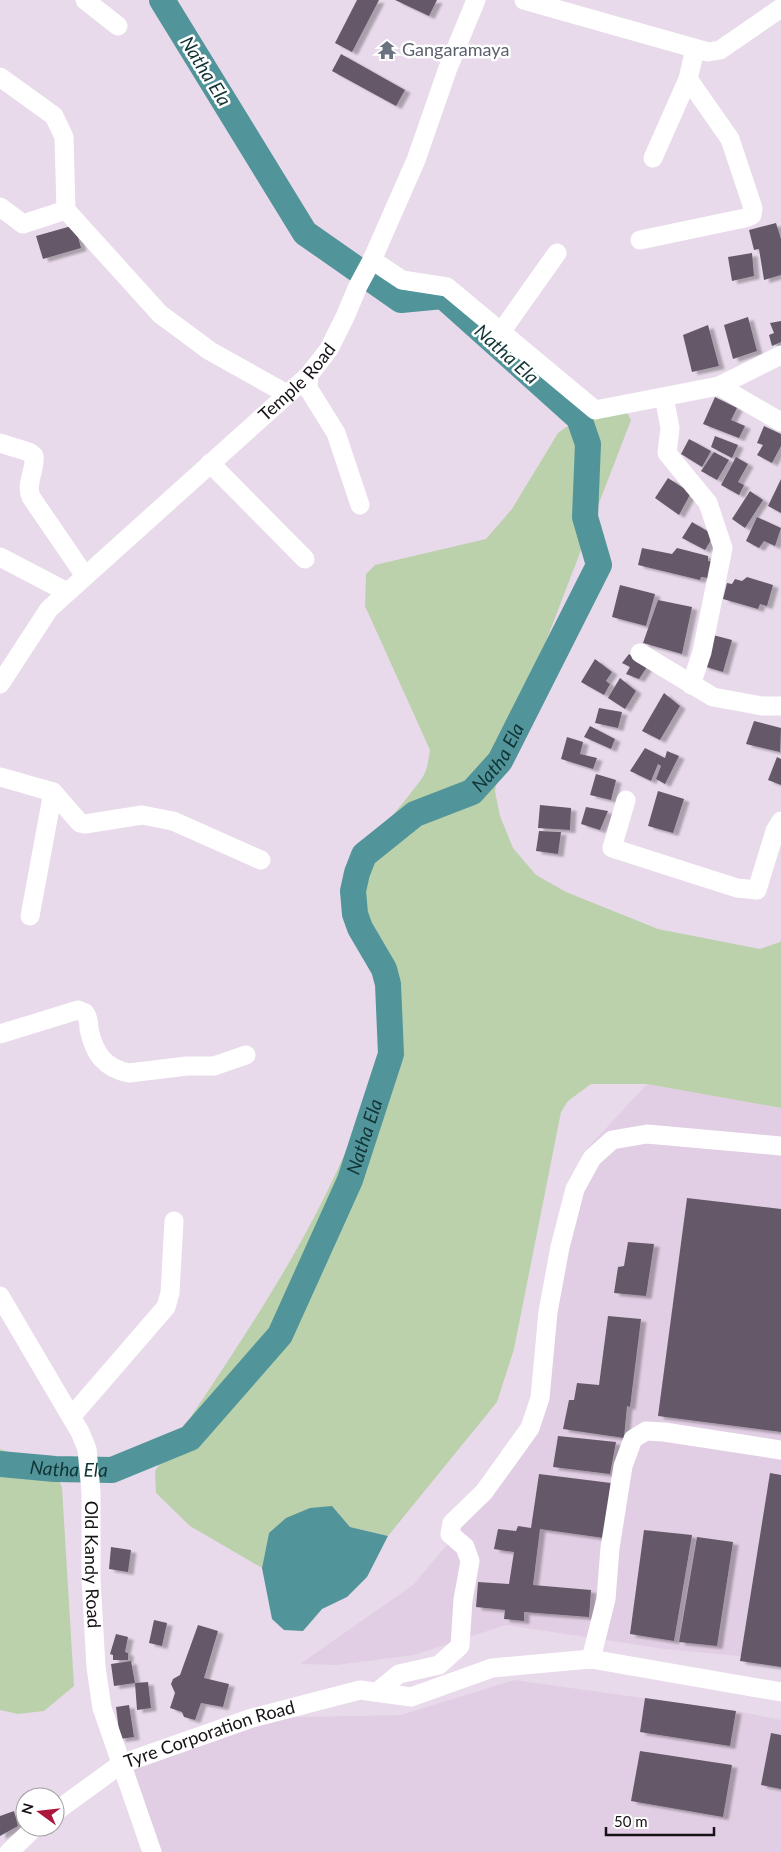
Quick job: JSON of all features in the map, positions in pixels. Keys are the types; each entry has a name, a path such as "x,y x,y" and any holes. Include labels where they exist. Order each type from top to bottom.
{"street":[{"path":"85,0 118,26"},
{"name":"Temple Road","path":"0,684 49,609 308,375 328,349 372,260 416,160 448,68 476,0"},
{"path":"524,0 708,52 720,50 781,8"},
{"path":"653,158 688,79 695,49"},
{"path":"0,77 54,116 64,137 66,210 160,314 210,351 287,394"},
{"path":"640,240 752,215 753,208 730,139 688,79"},
{"path":"0,207 23,224 66,210"},
{"path":"502,332 557,253"},
{"path":"372,260 402,280 447,287 595,410 720,386 781,355"},
{"path":"308,375 308,388 336,433 360,505"},
{"path":"720,386 781,422"},
{"path":"664,397 670,428 667,454 708,503 723,548 702,652 691,684"},
{"path":"0,444 29,452 34,456 35,462 29,488 31,497 85,576"},
{"path":"210,464 305,559"},
{"path":"0,557 67,592"},
{"path":"640,653 713,697 762,706 781,706"},
{"path":"0,777 53,792 80,823 85,824 142,815 174,821 261,860"},
{"path":"30,916 53,792"},
{"path":"626,800 612,848 737,888 757,890 775,831 781,821"},
{"path":"0,1034 78,1010 85,1013 88,1018 91,1035 104,1063 113,1069 123,1072 129,1073 187,1066 214,1066 246,1056"},
{"path":"377,1692 399,1674 439,1665 460,1646 463,1600 470,1561 466,1547 450,1534 452,1523 484,1492 530,1428 540,1398 548,1312 560,1247 576,1189 592,1158 612,1140 647,1134 781,1146"},
{"path":"71,1417 166,1307 170,1294 174,1221"},
{"name":"Old Kandy Road","path":"0,1296 80,1432 87,1449 91,1492 96,1667 102,1708 152,1852"},
{"path":"591,1660 606,1599 610,1548 623,1466 633,1439 646,1431 664,1432 781,1450"},
{"name":"Tyre Corporation Road","path":"65,1805 120,1764 252,1718 360,1690 411,1698 492,1668 591,1660 781,1692"},
{"path":"9,1852 25,1837"}],"shaded area":[{"path":"647,1084 781,1108 781,1662 768,1659 664,1649 506,1625 414,1655 337,1665 300,1664 413,1585 525,1452 549,1262 583,1153"},
{"path":"514,1680 736,1711 781,1720 781,1852 152,1852 121,1764 252,1718 401,1715"}],"green space":[{"path":"615,405 624,407 631,420 500,761 495,791 500,816 513,848 536,875 566,892 658,929 760,949 781,940 781,1108 647,1084 591,1084 568,1101 561,1112 514,1349 497,1402 388,1536 350,1527 332,1506 269,1533 262,1568 190,1526 156,1493 155,1471 242,1340 296,1250 321,1204 343,1157 380,1062 388,1018 388,984 378,956 356,915 353,890 356,875 365,854 423,777 427,768 430,750 365,606 366,574 375,565 486,539 512,509 558,433 579,418"},
{"path":"0,1449 55,1469 62,1488 74,1686 44,1711 18,1714 0,1710"}],"water":[{"path":"332,1506 350,1527 388,1536 367,1577 347,1597 322,1609 303,1631 284,1630 272,1619 262,1568 269,1533 286,1518 310,1508"}],"building":[{"path":"357,0 379,0 352,52 335,43"},
{"path":"395,0 437,0 429,16"},
{"path":"341,54 405,90 396,106 332,71"},
{"path":"776,223 781,239 781,275 764,280 759,249 754,250 749,230"},
{"path":"75,225 81,248 43,259 36,236"},
{"path":"752,253 754,276 732,281 728,257"},
{"path":"748,317 757,351 733,359 724,325"},
{"path":"781,321 781,342 772,346 769,335 774,333 770,323"},
{"path":"708,325 719,366 692,372 683,335"},
{"path":"715,397 737,408 731,420 745,426 739,438 703,424"},
{"path":"764,426 781,434 781,446 772,463 757,455 763,445 757,443"},
{"path":"715,436 738,445 732,458 711,447"},
{"path":"689,439 711,451 702,467 681,454"},
{"path":"714,452 729,460 717,480 701,471"},
{"path":"736,457 748,464 738,482 744,485 739,495 721,485"},
{"path":"668,478 691,493 679,515 655,498"},
{"path":"781,479 781,513 768,506"},
{"path":"750,491 763,500 745,528 732,519"},
{"path":"757,517 781,528 775,546 764,541 759,548 746,541"},
{"path":"692,522 714,535 705,550 682,538"},
{"path":"642,548 672,554 677,548 708,556 708,561 713,562 708,578 701,577 700,580 638,565"},
{"path":"747,577 773,585 767,606 760,604 758,609 723,599 727,583 732,584 735,579 742,581"},
{"path":"620,585 655,594 646,626 612,617"},
{"path":"658,600 692,607 682,654 643,643"},
{"path":"713,635 732,640 723,672 703,666"},
{"path":"629,654 647,667 639,679 626,674 630,667 622,663"},
{"path":"595,659 612,672 606,681 610,684 604,695 581,682"},
{"path":"620,678 636,691 625,709 608,698"},
{"path":"664,693 680,706 660,740 642,731"},
{"path":"599,708 622,712 618,728 595,723"},
{"path":"754,721 781,728 780,752 746,744"},
{"path":"590,726 615,739 611,749 584,737"},
{"path":"567,737 583,742 580,754 597,758 593,769 561,759"},
{"path":"645,748 665,758 667,751 679,756 665,784 656,779 661,766 658,764 651,781 630,771"},
{"path":"777,757 781,759 781,785 768,780"},
{"path":"596,774 616,780 611,800 590,795"},
{"path":"658,791 684,799 673,833 648,826"},
{"path":"540,805 571,808 570,830 538,828"},
{"path":"586,807 608,811 600,830 581,824"},
{"path":"539,831 561,832 558,854 536,851"},
{"path":"687,1198 781,1209 781,1432 658,1416"},
{"path":"628,1242 654,1244 646,1296 614,1293 618,1267 624,1266"},
{"path":"608,1316 641,1319 630,1407 627,1406 624,1438 563,1429 569,1400 574,1400 577,1383 599,1385"},
{"path":"558,1436 616,1442 610,1474 553,1467"},
{"path":"770,1473 781,1475 781,1667 740,1661"},
{"path":"539,1474 611,1483 604,1538 540,1529 533,1585 591,1590 589,1617 524,1612 524,1621 504,1619 505,1610 476,1607 478,1582 509,1584 514,1552 494,1549 498,1529 516,1531 518,1526 531,1528"},
{"path":"644,1530 692,1535 674,1641 630,1634"},
{"path":"697,1537 733,1542 717,1646 679,1642"},
{"path":"111,1547 131,1550 128,1572 109,1569"},
{"path":"154,1620 167,1623 162,1646 149,1643"},
{"path":"198,1625 218,1631 204,1678 229,1684 223,1707 201,1703 195,1720 184,1717 182,1712 170,1708 175,1693 171,1684 173,1679 180,1675"},
{"path":"116,1634 128,1637 125,1652 128,1653 128,1660 113,1660 113,1655 110,1654"},
{"path":"131,1661 135,1683 114,1686 111,1664"},
{"path":"148,1682 151,1708 137,1710 135,1683"},
{"path":"645,1698 736,1711 730,1746 640,1732"},
{"path":"129,1705 134,1737 120,1739 116,1707"},
{"path":"771,1733 781,1735 781,1789 761,1785"},
{"path":"640,1751 732,1765 723,1817 631,1801"},
{"path":"14,1811 15,1815 15,1828 0,1836 0,1816"}],"waterway":[{"name":"Natha Ela","path":"0,1464 55,1469 112,1470 190,1438 280,1335 350,1180 391,1054 388,984 384,969 360,928 355,914 353,891 364,855 415,814 472,792 500,761 599,565 585,517 588,444 579,418 443,296 401,300 305,233 162,0"}],"place":[{"name":"Gangaramaya","path":"387,50"}]}
